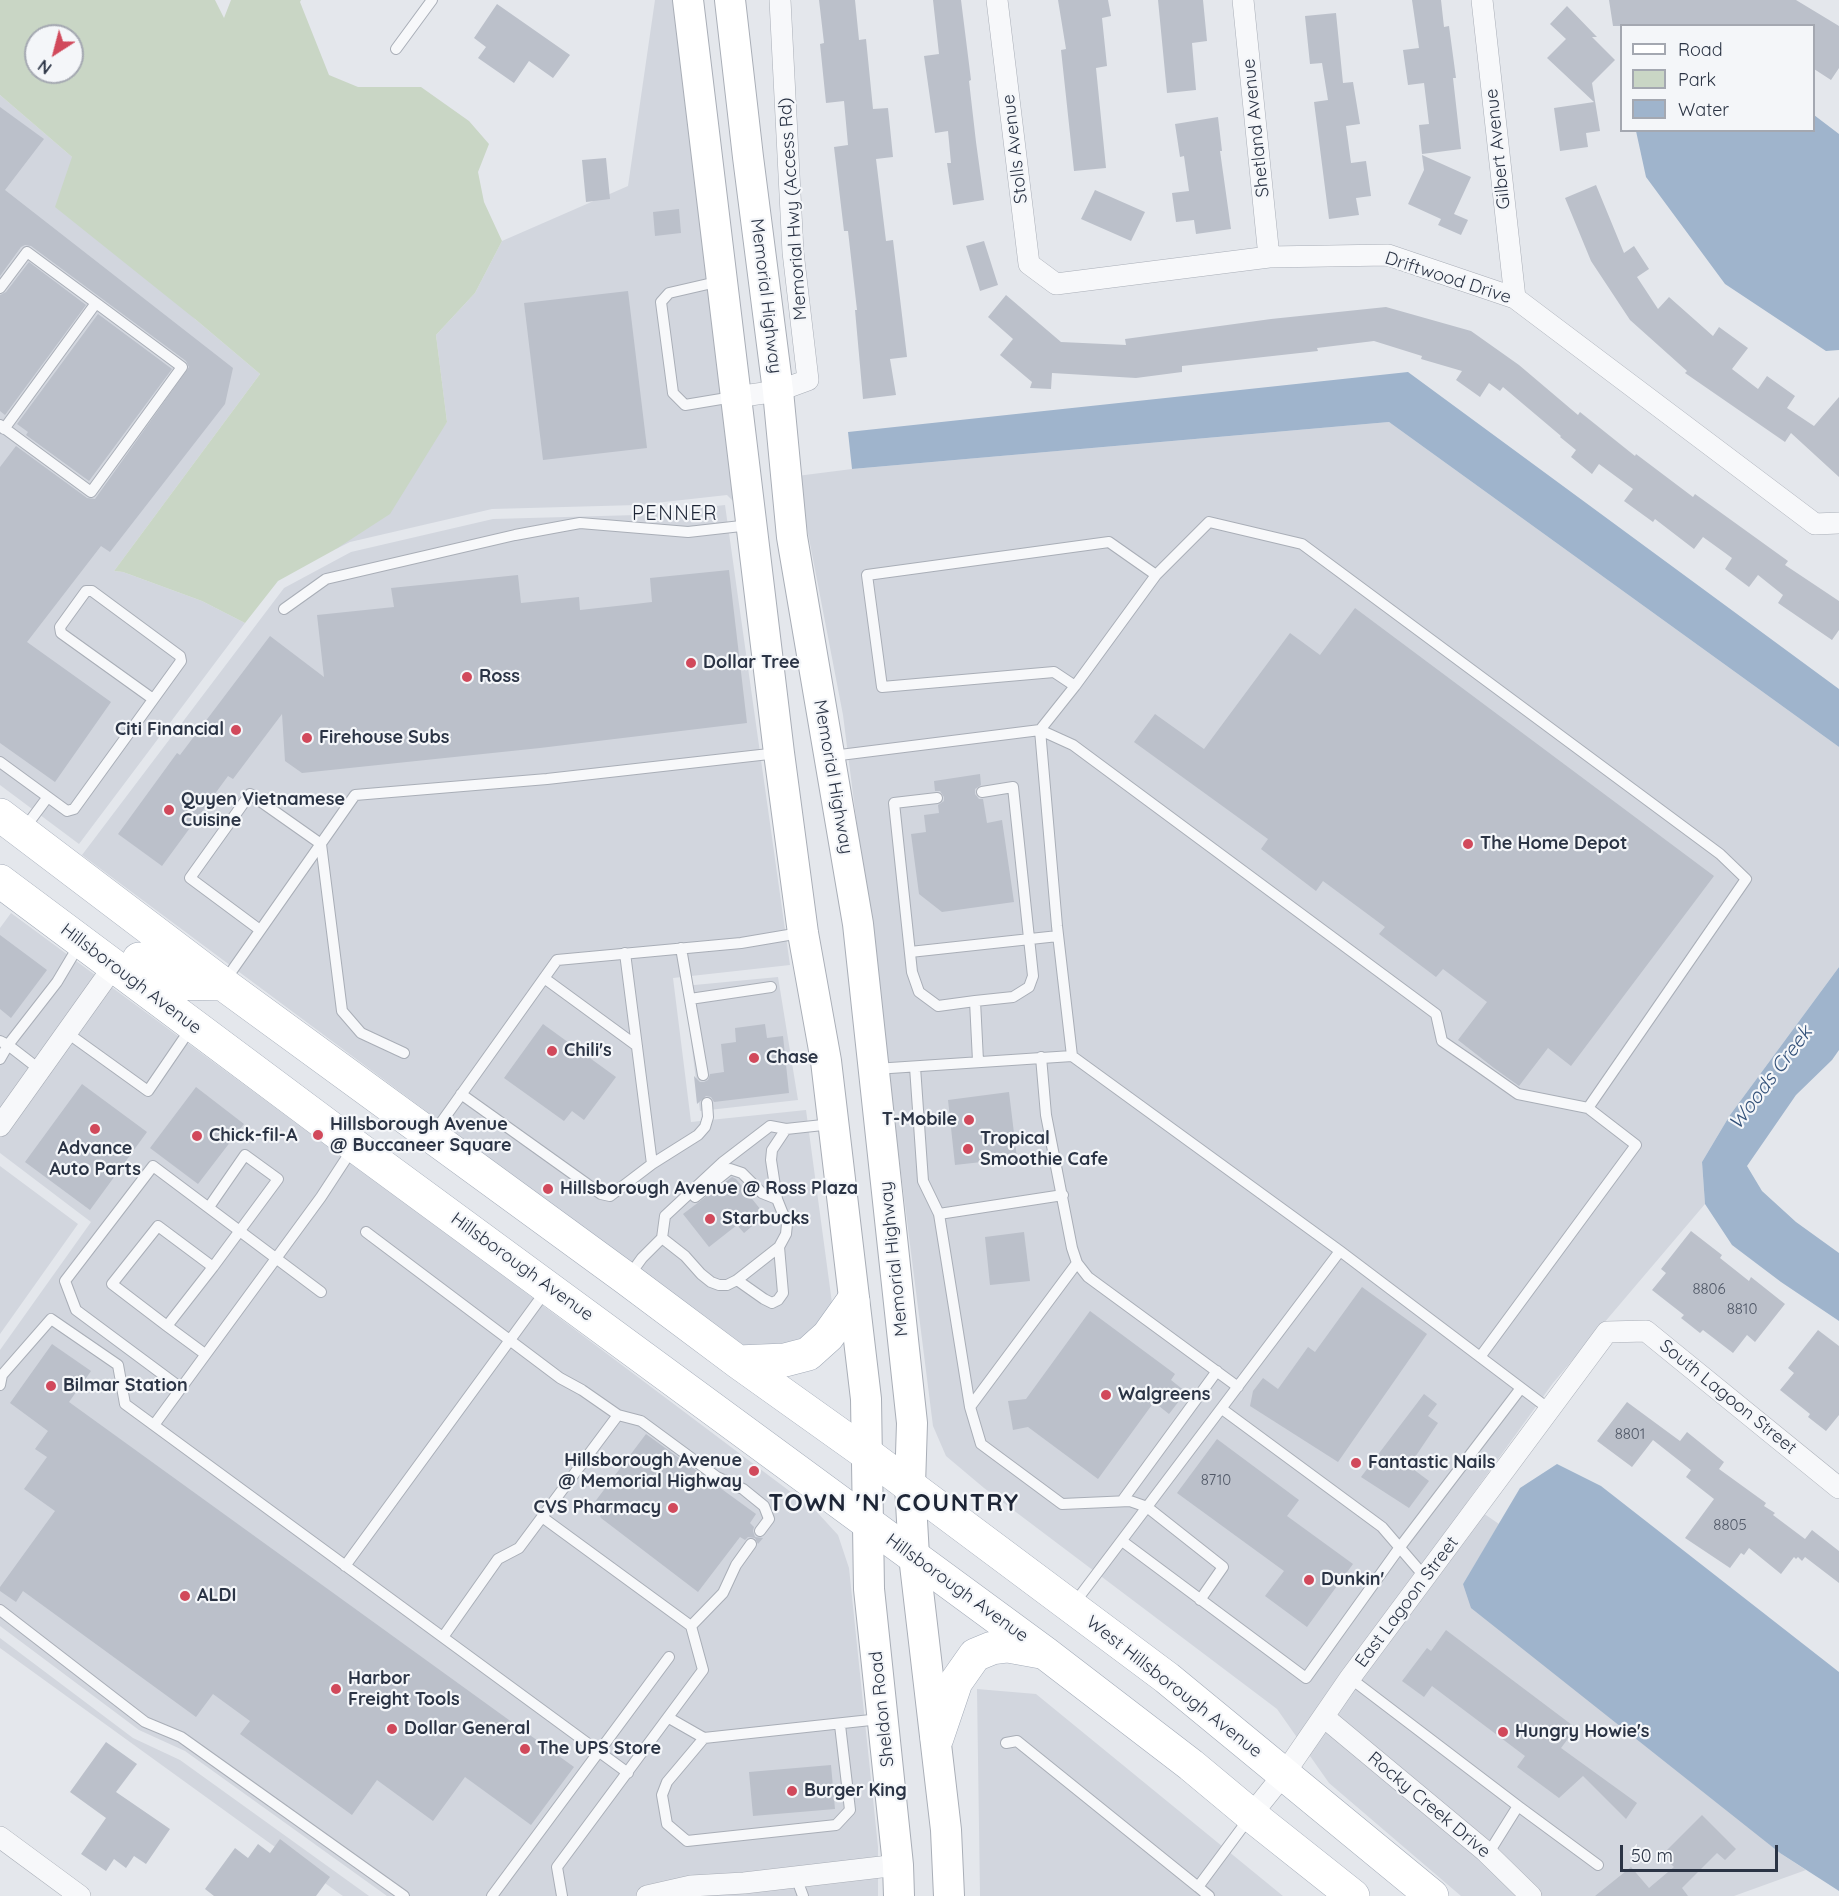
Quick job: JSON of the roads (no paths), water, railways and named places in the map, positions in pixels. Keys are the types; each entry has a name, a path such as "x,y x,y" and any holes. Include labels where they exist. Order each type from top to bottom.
{"main road":[{"path":"688,0 779,753 803,933 826,1061 866,1399 868,1523"},
{"name":"Memorial Highway","path":"730,0 778,391 792,537 858,924 912,1423 910,1485 914,1556"},
{"path":"779,753 829,756"},
{"path":"8,828 386,1102 738,1362 910,1485"},
{"path":"7,886 55,897 172,983 222,984"},
{"name":"Hillsborough Avenue","path":"7,886 355,1146 549,1286 1045,1653"},
{"path":"355,1146 386,1102"},
{"path":"738,1362 784,1360 808,1354 828,1336 853,1301"},
{"name":"West Hillsborough Avenue","path":"910,1485 1167,1678 1432,1896"},
{"name":"Sheldon Road","path":"868,1523 869,1589 898,1865 899,1896"},
{"path":"914,1556 937,1738 946,1830 949,1896"},
{"path":"937,1738 956,1682 975,1655 992,1648 1008,1646 1045,1653 1191,1764 1353,1896"}],"street":[{"name":"Memorial Hwy (Access Rd)","path":"736,397 778,391 808,380 793,252 780,0"},
{"name":"Stolls Avenue","path":"997,0 1029,264 1056,284"},
{"name":"Shetland Avenue","path":"1243,0 1269,257"},
{"name":"Gilbert Avenue","path":"1482,0 1515,298"},
{"name":"Driftwood Drive","path":"1056,284 1269,257 1389,255 1515,298 1815,524 1839,523"},
{"path":"0,1126 114,966"},
{"name":"South Lagoon Street","path":"1565,1389 1607,1332 1646,1331 1839,1488"},
{"name":"East Lagoon Street","path":"1251,1815 1284,1774 1350,1678 1565,1389"},
{"name":"Rocky Creek Drive","path":"1324,1717 1488,1854 1531,1896"},
{"path":"0,1837 80,1896"},
{"path":"647,1896 691,1886 745,1889 799,1886 898,1865"}],"lane":[{"path":"396,49 432,0"},
{"path":"0,288 27,252 96,303 182,367 91,492 2,427 96,303"},
{"path":"722,281 669,292 661,302 673,393 684,405 736,397"},
{"path":"1072,1056 1058,936 1040,730 1076,686 1156,575 1209,522 1302,544 1720,854 1746,879 1588,1108"},
{"path":"284,609 326,579 515,535 580,523 688,532 751,525"},
{"path":"1076,686 1054,672 882,687 867,575 1109,542 1156,575"},
{"path":"0,762 67,811 74,809 181,661 180,656 92,591 86,591 60,627 61,633 153,699"},
{"path":"829,756 1040,730 1073,745 1436,1014 1442,1041 1491,1076 1518,1094 1588,1108 1636,1145 1480,1357"},
{"path":"222,984 355,795 547,779 779,753"},
{"path":"937,798 894,803 912,972 919,992 939,1006 1013,997 1029,987 1033,976 1013,787 982,792"},
{"path":"260,930 190,879 250,794 321,844 342,1011 361,1033 404,1053"},
{"path":"8,828 47,798"},
{"path":"431,1136 557,960 741,943 803,933"},
{"path":"910,952 1058,936"},
{"path":"0,1059 4,1043 57,982 81,942"},
{"path":"681,948 703,1075"},
{"path":"625,953 652,1164"},
{"path":"544,978 637,1046"},
{"path":"690,999 771,987"},
{"path":"975,1001 978,1061"},
{"path":"66,1032 148,1091 193,1025"},
{"path":"4,1043 39,1069"},
{"path":"873,1069 1072,1056 1340,1251 1550,1409"},
{"path":"1041,1057 1046,1115 1072,1248 1077,1263 1088,1277 1238,1387"},
{"path":"915,1067 923,1181 939,1214 970,1407 981,1444 1062,1504 1130,1501 1147,1507 1224,1567 1200,1600"},
{"path":"460,1094 601,1194 610,1196 652,1164 698,1135 705,1127 708,1117 707,1103"},
{"path":"627,1279 642,1258 662,1238 665,1216 723,1162 770,1126 786,1130 832,1124"},
{"path":"662,1238 711,1282 727,1285 737,1280 779,1247 786,1234 787,1224 777,1199 771,1160 772,1150 786,1130"},
{"path":"154,1425 355,1146"},
{"path":"167,1326 278,1179 245,1155 209,1207"},
{"path":"181,1388 76,1310 65,1281 153,1166 321,1292"},
{"path":"665,1216 680,1210 730,1169 742,1173 762,1193 777,1199"},
{"path":"939,1214 1063,1195"},
{"path":"205,1354 112,1284 158,1226 213,1267"},
{"path":"366,1232 560,1378 618,1415 641,1421 717,1477 743,1490 764,1506 769,1520 760,1531"},
{"path":"737,1280 772,1303 778,1300 783,1293 779,1247"},
{"path":"1072,1606 1340,1251"},
{"path":"970,1407 1077,1263"},
{"path":"345,1566 549,1286"},
{"path":"0,1385 2,1375 51,1319 118,1365 125,1404 628,1773"},
{"path":"1122,1501 1217,1371"},
{"path":"1122,1541 1306,1678 1400,1547 1521,1388"},
{"path":"1222,1409 1382,1527 1425,1577"},
{"path":"443,1637 498,1559 519,1548 618,1415"},
{"path":"542,1517 691,1626 703,1670 557,1867 562,1896"},
{"path":"691,1626 723,1593 736,1565 751,1544"},
{"path":"0,1610 145,1722 181,1737 404,1896"},
{"path":"492,1896 669,1657"},
{"path":"1350,1678 1598,1865"},
{"path":"669,1718 704,1738 883,1719"},
{"path":"704,1738 667,1782 662,1795 667,1824 687,1841 836,1825 850,1810 840,1725"},
{"path":"1006,1743 1017,1741 1209,1896"},
{"path":"1488,1854 1518,1806"},
{"path":"1198,1887 1251,1815"}],"water":[{"path":"1815,116 1839,134 1839,350 1826,351 1725,284 1646,177 1636,132 1815,132"},
{"path":"1408,372 1839,689 1839,747 1389,422 852,469 848,432"},
{"name":"Woods Creek","path":"1839,967 1839,1050 1832,1060 1796,1095 1747,1166 1762,1191 1796,1222 1839,1253 1839,1321 1732,1245 1705,1204 1702,1162 1730,1115"},
{"path":"1557,1464 1601,1486 1839,1672 1839,1891 1780,1853 1471,1608 1463,1584 1520,1488"}],"place":[{"name":"Dollar Tree","path":"691,663"},
{"name":"Ross","path":"467,677"},
{"name":"Citi Financial","path":"236,730"},
{"name":"Firehouse Subs","path":"307,738"},
{"name":"Quyen Vietnamese Cuisine","path":"169,810"},
{"name":"The Home Depot","path":"1468,844"},
{"name":"Chili's","path":"552,1051"},
{"name":"Chase","path":"754,1058"},
{"name":"T-Mobile","path":"969,1120"},
{"name":"Advance Auto Parts","path":"95,1129"},
{"name":"Hillsborough Avenue @ Buccaneer Square","path":"318,1135"},
{"name":"Chick-fil-A","path":"197,1136"},
{"name":"Tropical Smoothie Cafe","path":"968,1149"},
{"name":"Hillsborough Avenue @ Ross Plaza","path":"548,1189"},
{"name":"Starbucks","path":"710,1219"},
{"name":"Bilmar Station","path":"51,1386"},
{"name":"Walgreens","path":"1106,1395"},
{"name":"Fantastic Nails","path":"1356,1463"},
{"name":"Hillsborough Avenue @ Memorial Highway","path":"754,1471"},
{"name":"CVS Pharmacy","path":"673,1508"},
{"name":"Dunkin'","path":"1309,1580"},
{"name":"ALDI","path":"185,1596"},
{"name":"Harbor Freight Tools","path":"336,1689"},
{"name":"Dollar General","path":"392,1729"},
{"name":"Hungry Howie's","path":"1503,1732"},
{"name":"The UPS Store","path":"525,1749"},
{"name":"Burger King","path":"792,1791"}],"district":[{"name":"PENNER","path":"675,514"},
{"name":"TOWN 'N' COUNTRY","path":"894,1504"}]}
